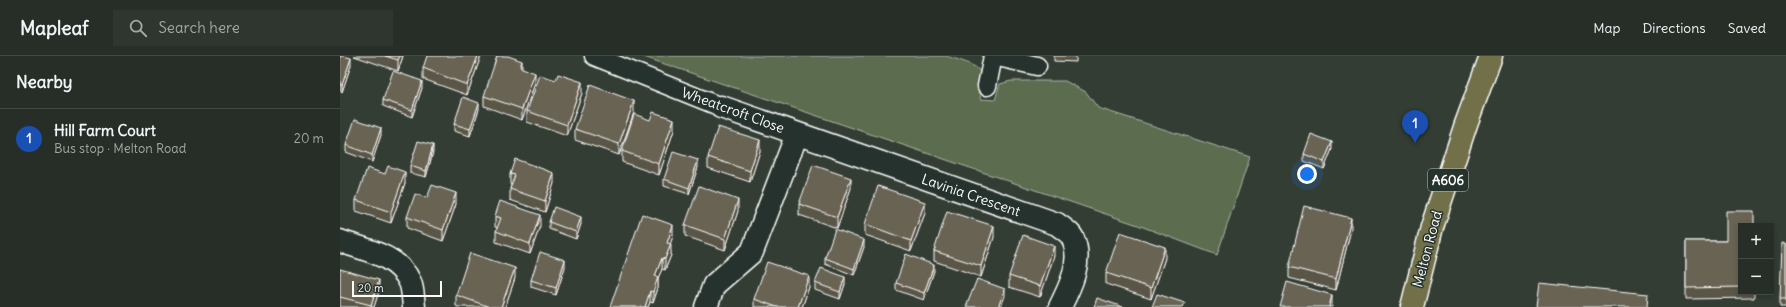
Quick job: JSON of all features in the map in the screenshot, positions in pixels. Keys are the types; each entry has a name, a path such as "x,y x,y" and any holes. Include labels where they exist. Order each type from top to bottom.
{"main road":[{"name":"Melton Road","path":"1412,307 1432,227 1466,124 1492,56"}],"street":[{"name":"Wheatcroft Close","path":"706,307 714,285 752,252 797,134 721,107"},
{"name":"Lavinia Crescent","path":"797,134 1057,224 1073,238 1077,260 1070,288 1060,307"},
{"path":"340,241 388,258 396,263 410,282 414,307"}],"lane":[{"name":"Wheatcroft Close","path":"594,56 721,107"},
{"path":"987,86 993,56 1037,66"}],"green space":[{"path":"641,56 946,56 968,63 978,69 984,82 980,99 995,100 1000,84 1011,81 1065,81 1086,92 1098,108 1250,157 1217,255 1138,225"}],"building":[{"path":"340,56 351,58 342,85 340,84"},
{"path":"385,56 400,56 398,60"},
{"path":"427,56 478,56 467,85 423,68"},
{"path":"497,56 508,56 522,61 520,67 535,73 522,109 484,96"},
{"path":"393,71 422,81 412,110 383,100"},
{"path":"558,74 582,82 567,125 527,111 540,75 556,80"},
{"path":"590,85 634,101 619,144 575,129"},
{"path":"463,97 479,103 470,129 454,124"},
{"path":"653,112 674,119 659,164 622,151 634,114 650,120"},
{"path":"355,119 381,128 372,155 346,145"},
{"path":"718,127 760,140 750,171 708,157"},
{"path":"1311,134 1332,142 1324,162 1304,154"},
{"path":"418,141 433,145 426,171 410,166"},
{"path":"673,152 698,160 689,188 664,179"},
{"path":"515,159 554,173 545,201 510,189 515,175 510,174"},
{"path":"813,165 851,178 837,217 799,204"},
{"path":"388,166 405,172 391,212 356,200 367,168 385,174"},
{"path":"432,185 456,193 443,230 407,217 415,194 427,198"},
{"path":"699,186 738,200 725,239 685,225"},
{"path":"878,186 925,202 911,241 865,224"},
{"path":"500,201 540,215 530,244 496,231 501,218 495,216"},
{"path":"1304,206 1351,218 1336,279 1289,267"},
{"path":"554,207 581,217 576,232 549,222"},
{"path":"947,211 994,226 981,266 934,251"},
{"path":"1726,211 1754,211 1754,223 1738,223 1738,287 1686,288 1686,241 1726,241"},
{"path":"642,214 673,225 667,243 671,244 665,259 662,258 655,276 658,277 653,292 650,291 645,307 610,307"},
{"path":"835,229 864,240 854,269 825,258"},
{"path":"1120,232 1165,247 1151,288 1106,273"},
{"path":"1023,235 1054,246 1040,286 1009,276"},
{"path":"1782,243 1786,244 1786,299 1780,299"},
{"path":"540,252 565,260 556,288 531,280"},
{"path":"470,253 515,268 501,307 490,307 456,295"},
{"path":"906,254 934,265 924,293 896,283"},
{"path":"767,262 809,276 798,307 777,307 754,299"},
{"path":"821,268 845,277 840,292 815,283"},
{"path":"340,269 379,280 371,305 340,297"},
{"path":"977,279 1005,289 998,307 966,307"},
{"path":"1287,282 1332,295 1329,307 1280,307"},
{"path":"1539,283 1648,294 1647,307 1536,307"},
{"path":"1157,294 1185,303 1183,307 1152,307"},
{"path":"1097,298 1123,307 1094,307"}],"place":[{"name":"Hill Farm Court","path":"1415,143"}]}
